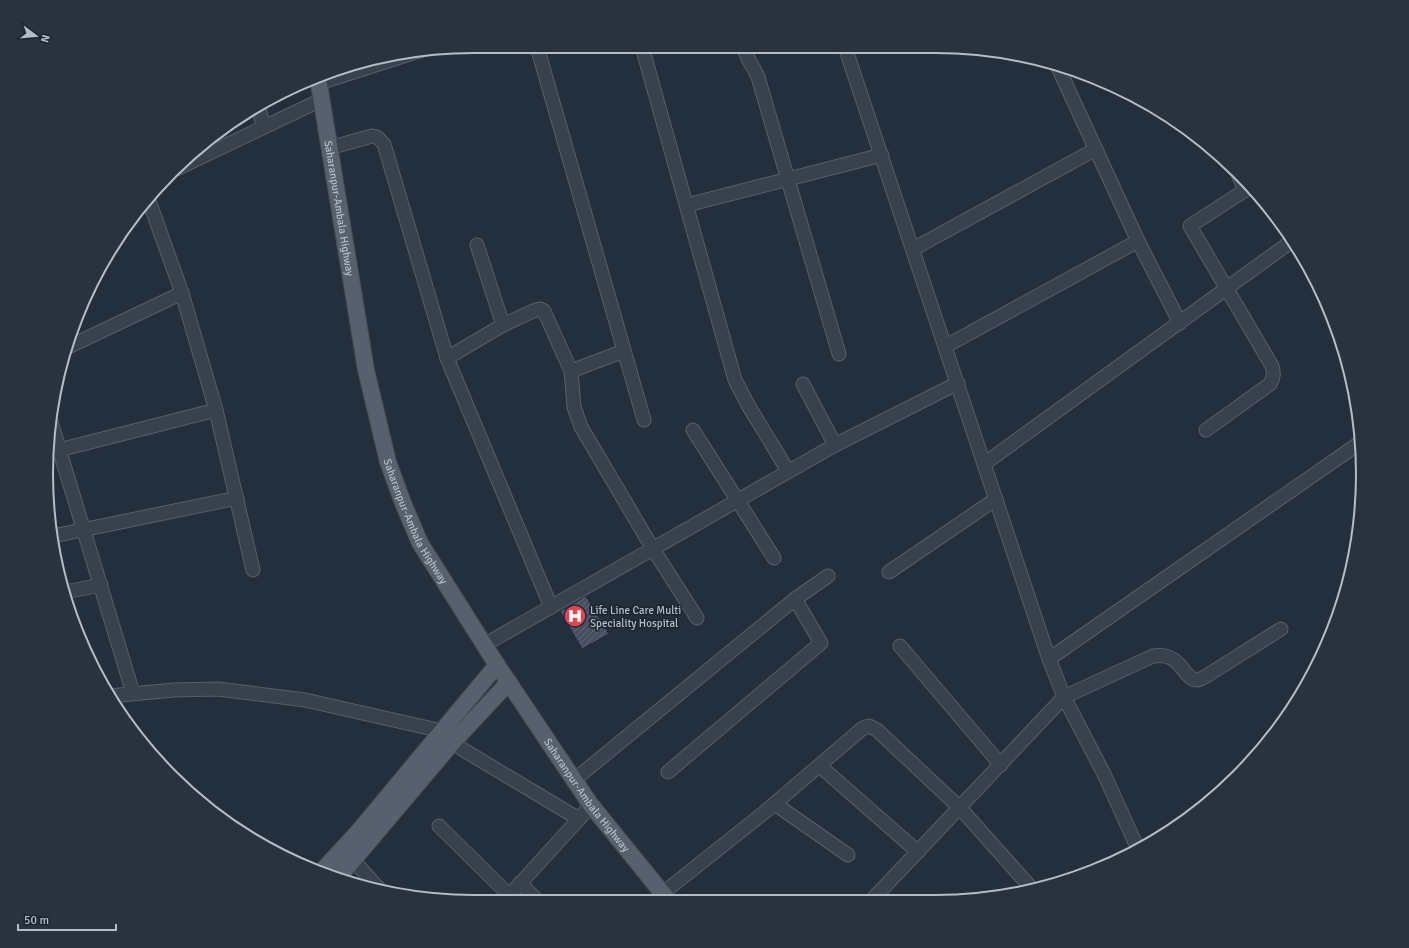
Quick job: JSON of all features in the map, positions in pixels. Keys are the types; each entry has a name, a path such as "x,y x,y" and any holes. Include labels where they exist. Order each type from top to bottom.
{"main road":[{"name":"Saharanpur-Ambala Highway","path":"318,83 366,370 388,462 403,503 420,542 497,665 591,805 665,895"},
{"path":"325,868 358,832 497,665"},
{"path":"342,874 452,743 509,682"}],"street":[{"path":"539,53 644,420"},
{"path":"644,53 735,380 748,406 788,471"},
{"path":"745,53 756,71 839,354"},
{"path":"847,53 946,346 1049,659 1064,697 1105,776 1136,844"},
{"path":"1061,72 1138,241 1180,323"},
{"path":"191,162 321,100"},
{"path":"260,111 264,127"},
{"path":"329,148 372,136 377,137 384,144 447,358 551,607"},
{"path":"913,249 1096,149"},
{"path":"687,205 882,155"},
{"path":"1206,430 1270,384 1274,372 1272,366 1190,226 1246,190"},
{"path":"150,205 182,293 216,410 253,570"},
{"path":"946,346 1138,241"},
{"path":"984,464 1288,244"},
{"path":"477,245 503,325"},
{"path":"73,345 182,293"},
{"path":"447,358 503,325 533,310 540,309 544,311 571,370 574,407 581,427 653,549 696,618"},
{"path":"571,370 624,351"},
{"path":"484,645 835,445 958,383"},
{"path":"803,384 835,445"},
{"path":"60,450 216,410"},
{"path":"693,430 774,558"},
{"path":"55,435 133,693"},
{"path":"1049,659 1355,446"},
{"path":"58,535 237,498"},
{"path":"889,572 996,499"},
{"path":"574,780 795,599 828,576"},
{"path":"69,591 100,585"},
{"path":"668,772 821,643 795,599"},
{"path":"877,895 1064,697 1153,656 1160,655 1176,660 1191,678 1197,680 1203,678 1281,629"},
{"path":"900,646 1001,765"},
{"path":"116,695 174,690 218,689 305,700 442,731"},
{"path":"667,895 863,728 869,726 873,727 960,808 1028,885"},
{"path":"452,743 579,820"},
{"path":"820,766 918,852"},
{"path":"775,804 848,855"},
{"path":"509,895 579,820 591,805"},
{"path":"439,826 505,895"},
{"path":"353,860 374,883"},
{"path":"520,883 532,895"}],"building":[{"path":"586,596 609,634 582,649 560,611"}],"place":[{"name":"Life Line Care Multi Speciality Hospital","path":"575,616"}]}
